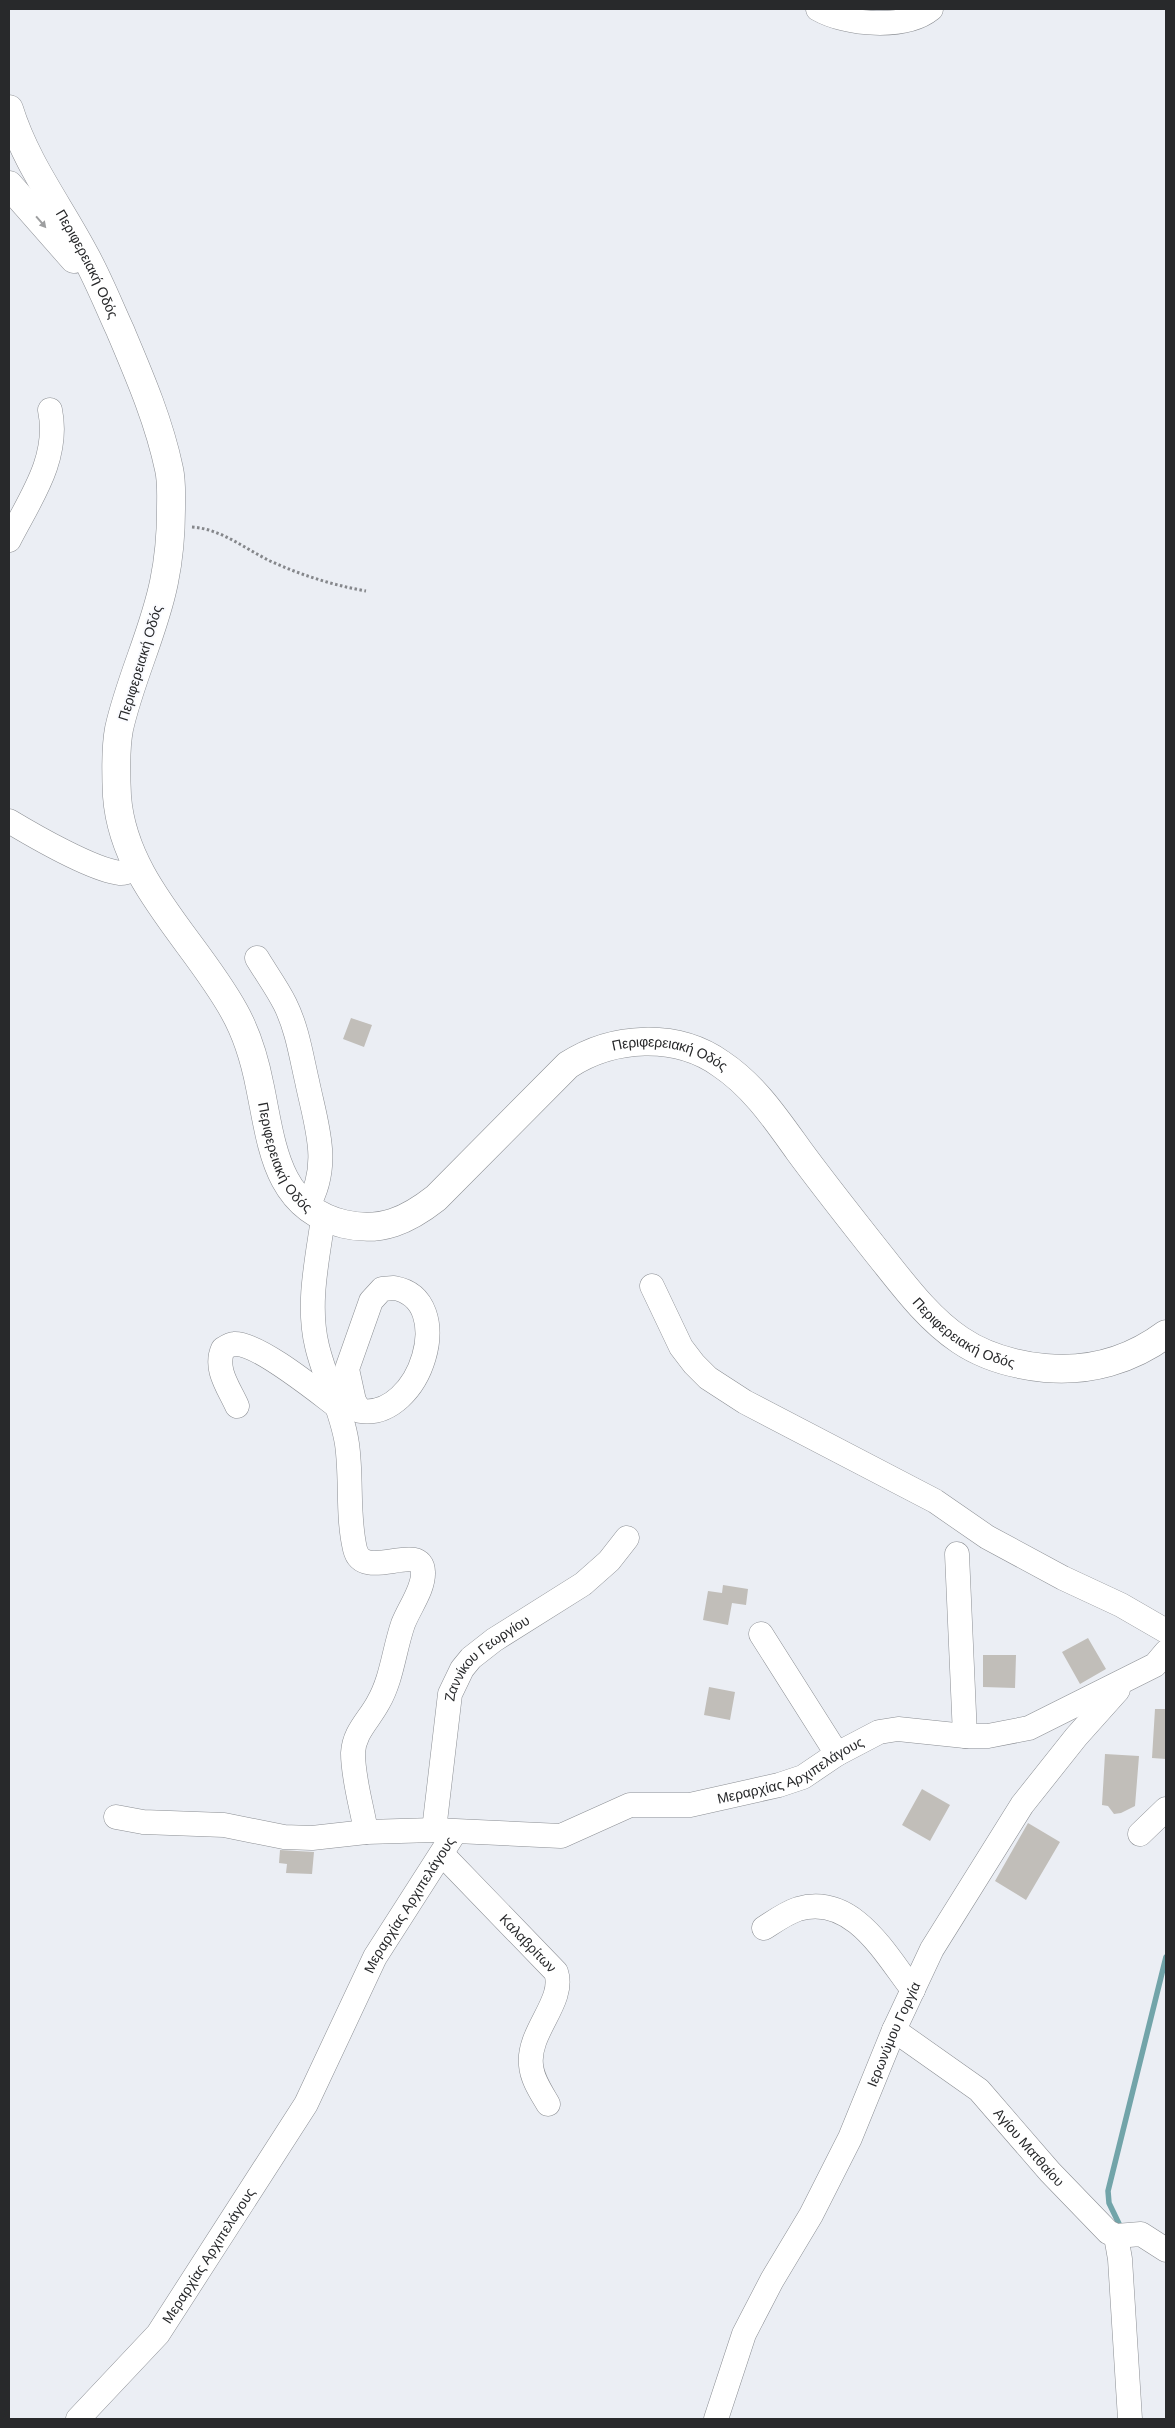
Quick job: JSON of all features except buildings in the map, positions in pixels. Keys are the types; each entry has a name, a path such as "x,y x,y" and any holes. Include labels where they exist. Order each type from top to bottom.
{"main road":[{"name":"Περιφερειακή Οδός","path":"9,109 29,160 87,259 135,365 164,446 170,473 171,527 164,583 127,698 118,733 118,799 124,834 138,867 168,915 214,976 238,1017 254,1061 272,1149 287,1184 315,1213 365,1228 400,1222 417,1213 436,1198 568,1065 591,1053 618,1045 648,1042 672,1043 691,1048 721,1063 752,1091 845,1212 913,1295 942,1325 970,1346 1003,1360 1026,1365 1078,1368 1095,1366 1128,1355 1143,1349 1166,1334"},
{"path":"9,185 103,293"}],"street":[{"path":"818,9 847,19 874,23 898,21 924,15 931,9"},
{"path":"9,540 45,470 54,434 50,410"},
{"path":"9,822 70,854 107,869 122,874 138,867"},
{"path":"257,958 286,1004 295,1029 317,1120 321,1157 320,1177 315,1194 315,1272 312,1323 336,1372 360,1411 372,1412 384,1407 409,1390 419,1373 427,1345 428,1324 421,1308 408,1292 394,1288 382,1289 371,1301 336,1372 338,1408 344,1423 347,1445 351,1525 356,1552 360,1559 371,1563 414,1559 424,1569 420,1588 403,1625 386,1684 378,1704 361,1728 355,1741 354,1764 366,1832"},
{"path":"652,1286 681,1347 708,1378 745,1402 935,1501 987,1537 1063,1578 1121,1605 1166,1631"},
{"path":"238,1406 219,1366 219,1358 223,1349 234,1344 250,1347 273,1360 338,1408"},
{"name":"Ζαννίκου Γεωργίου","path":"444,1831 450,1694 462,1669 471,1658 494,1640 583,1584 609,1561 627,1538"},
{"path":"957,1554 965,1736"},
{"path":"761,1634 837,1754"},
{"name":"Μεραρχίας Αρχιπελάγους","path":"78,2419 158,2334 301,2112 375,1957 423,1880 442,1854 444,1831 561,1836 630,1805 690,1805 779,1785 803,1776 837,1754 879,1732 889,1730 923,1730 965,1736 988,1736 1029,1728 1163,1662"},
{"name":"Ιερωνύμου Γοργία","path":"716,2419 744,2334 772,2280 811,2215 850,2138 894,2030 932,1950 1022,1805 1076,1737 1126,1681"},
{"path":"1140,1834 1166,1809"},
{"path":"116,1816 142,1822 224,1825 284,1837 312,1838 366,1832 444,1831"},
{"name":"Καλαβρίτων","path":"442,1854 556,1972 558,1986 532,2044 530,2064 536,2082 548,2104"},
{"path":"764,1928 782,1916 798,1909 830,1907 846,1913 875,1941 913,1990"},
{"name":"Αγίου Ματθαίου","path":"894,2030 979,2090 1050,2172 1096,2221 1166,2250"},
{"path":"1126,2235 1120,2260 1130,2419"}],"path":[{"path":"171,527 207,529 296,572 322,582 366,591"}],"waterway":[{"path":"1122,2230 1109,2203 1108,2191 1166,1957"}]}
